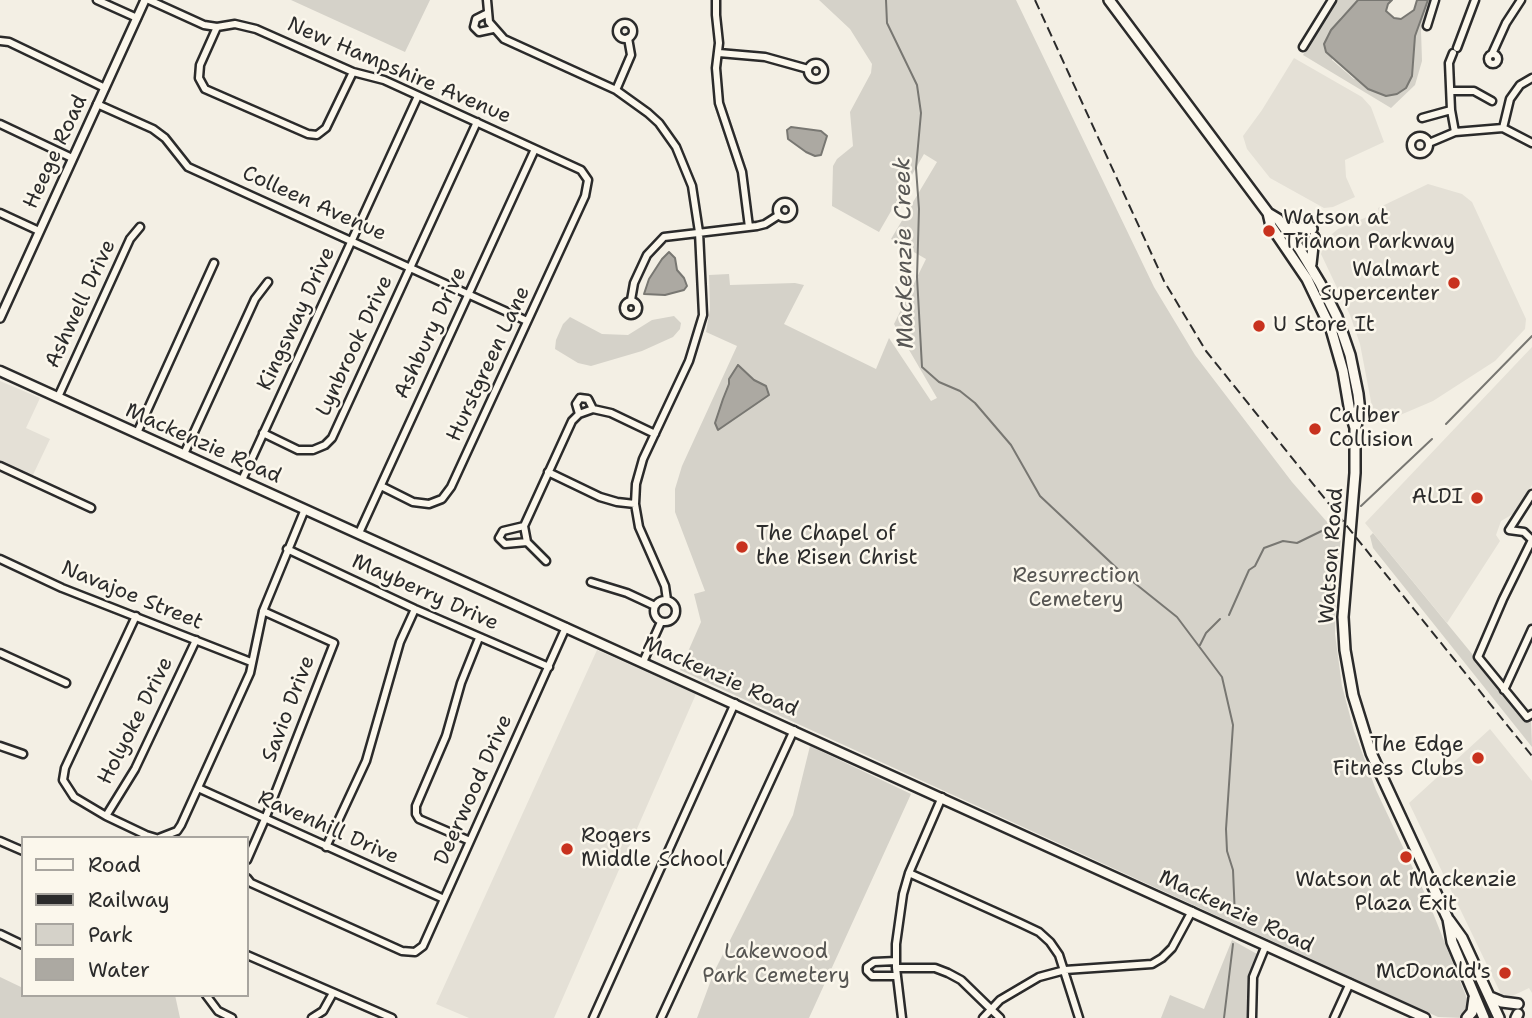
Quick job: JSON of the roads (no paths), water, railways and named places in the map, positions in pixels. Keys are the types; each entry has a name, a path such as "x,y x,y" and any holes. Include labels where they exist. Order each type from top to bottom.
{"main road":[{"name":"Watson Road","path":"1109,0 1268,213 1284,226 1311,266 1333,307 1350,355 1360,412 1355,428"},
{"name":"Watson Road","path":"1268,213 1271,226 1307,279 1331,328 1355,428 1355,472 1343,617 1350,681 1360,723 1371,753 1448,919 1462,938 1498,1016"},
{"path":"1284,226 1313,233 1311,266"},
{"name":"Mackenzie Road","path":"0,371 1424,1018"},
{"name":"Watson Road","path":"1448,919 1452,942 1485,1018"},
{"path":"1467,1018 1472,1012 1475,997"},
{"path":"1490,997 1517,1012"},
{"path":"1485,1018 1498,1016"}],"street":[{"path":"97,0 137,18"},
{"name":"Heege Road","path":"0,318 104,88 147,0"},
{"name":"New Hampshire Avenue","path":"147,0 205,25 218,27 235,24 256,29 353,72 384,80 581,170 588,180"},
{"path":"487,0 486,14 493,29 508,41 616,90 648,113 676,147 692,186 699,232 703,315 689,361 643,459 636,484 635,504 639,527 665,586 667,600"},
{"path":"716,0 719,103 742,173 749,227"},
{"path":"1303,47 1332,0"},
{"path":"1427,26 1435,0"},
{"path":"1455,132 1449,63 1475,0"},
{"path":"1492,54 1506,23 1521,0"},
{"path":"486,14 476,19 474,27 480,32 493,29"},
{"path":"218,27 200,65 199,78 205,89 308,134 317,135 326,128 353,72"},
{"path":"616,90 631,55 628,38"},
{"path":"0,41 5,40 104,88"},
{"path":"719,53 765,57 808,69"},
{"path":"1503,128 1510,99 1520,85 1532,78"},
{"path":"1452,91 1474,91 1492,101"},
{"name":"Kingsway Drive","path":"242,480 418,96"},
{"name":"Colleen Avenue","path":"97,104 153,129 165,138 188,167 527,321"},
{"path":"1422,118 1451,110"},
{"name":"Lynbrook Drive","path":"263,433 298,450 313,450 326,445 332,438 477,122"},
{"path":"0,124 72,158"},
{"path":"1429,143 1455,132 1503,128 1532,143"},
{"name":"Ashbury Drive","path":"359,533 536,149"},
{"name":"Hurstgreen Lane","path":"381,486 413,502 429,504 442,499 451,487 585,196 588,180"},
{"path":"0,213 39,231"},
{"path":"631,300 634,284 653,246 668,236 765,224 779,215"},
{"name":"Ashwell Drive","path":"58,397 130,239 140,227"},
{"path":"137,433 214,263"},
{"path":"184,454 255,299 268,282"},
{"path":"579,414 576,404 580,398 588,399 593,409"},
{"path":"546,561 527,542 524,526 568,429 579,414 593,409 611,413 655,434"},
{"path":"0,466 91,508"},
{"path":"548,472 600,497 635,504"},
{"path":"1530,715 1504,690 1478,657 1532,540 1524,532 1510,530 1532,494"},
{"path":"177,834 250,673 262,611 305,509"},
{"path":"524,526 503,531 499,538 505,544 527,542"},
{"name":"Mayberry Drive","path":"287,549 479,638 549,667"},
{"name":"Navajoe Street","path":"0,559 62,588 251,662"},
{"path":"591,582 627,593 655,607"},
{"path":"667,600 676,606 676,614 672,620 662,622 654,614 655,607 659,601 667,600"},
{"path":"326,847 366,761 400,642 415,609"},
{"name":"Savio Drive","path":"248,858 334,643 262,611"},
{"path":"136,616 65,768 63,780 74,797 106,816 150,836"},
{"path":"643,662 662,622"},
{"name":"Deerwood Drive","path":"248,879 251,883 402,951 415,952 423,946 566,627"},
{"path":"1504,690 1532,629"},
{"path":"470,841 419,819 416,806 446,736 461,683 479,638"},
{"name":"Holyoke Drive","path":"106,816 135,769 195,640"},
{"path":"0,653 66,683"},
{"path":"593,1018 735,703"},
{"path":"661,1018 794,730"},
{"path":"0,746 23,754"},
{"name":"Ravenhill Drive","path":"198,788 444,899"},
{"path":"902,1018 896,969 898,923 909,873 942,797"},
{"path":"0,841 21,850"},
{"path":"909,873 1039,932 1051,942 1065,970 1079,1018"},
{"path":"983,1018 991,1008 1019,986 1039,977 1065,970 1152,964 1172,948 1192,911"},
{"path":"0,934 21,944"},
{"path":"1252,1018 1253,977 1266,945"},
{"path":"248,955 392,1018"},
{"path":"896,969 921,967 948,973 961,980 1000,1018"},
{"path":"1334,1018 1350,984"},
{"path":"312,1018 323,1011 333,993"},
{"path":"208,997 218,1011 232,1018"}],"water":[{"path":"1358,0 1392,0 1386,11 1394,18 1401,19 1414,10 1417,0 1428,0 1415,36 1412,76 1406,88 1397,94 1386,96 1368,89 1326,52 1324,44 1331,30"},
{"path":"791,127 821,131 827,136 821,155 815,156 806,152 788,139 787,130"},
{"path":"669,252 675,258 677,270 687,286 684,290 665,295 644,294 649,279"},
{"path":"738,365 754,380 766,386 769,395 718,430 715,423 729,379"}],"waterway":[{"name":"MacKenzie Creek","path":"886,0 887,23 917,85 921,113 916,168 919,209 917,277 922,367 939,382 960,391 975,403 1011,445 1040,496 1122,573 1177,617 1222,677 1233,725 1226,829 1227,851 1233,870 1235,917"},
{"path":"1446,424 1532,336"},
{"path":"1361,506 1432,439"},
{"path":"1229,615 1249,570 1255,566 1264,548 1283,541 1297,543 1340,522"},
{"path":"1200,645 1206,633 1220,619"},
{"name":"MacKenzie Creek","path":"1224,1018 1233,944"}],"railway":[{"path":"1035,0 1164,281 1206,351 1532,756"}],"place":[{"name":"Watson at Trianon Parkway","path":"1269,231"},
{"name":"Walmart Supercenter","path":"1454,283"},
{"name":"U Store It","path":"1259,326"},
{"name":"Caliber Collision","path":"1315,429"},
{"name":"ALDI","path":"1477,498"},
{"name":"The Chapel of the Risen Christ","path":"742,547"},
{"name":"The Edge Fitness Clubs","path":"1478,758"},
{"name":"Rogers Middle School","path":"567,849"},
{"name":"Watson at Mackenzie Plaza Exit","path":"1406,857"},
{"name":"McDonald's","path":"1505,973"}],"park label":[{"name":"Resurrection Cemetery","path":"1076,589"},
{"name":"Lakewood Park Cemetery","path":"776,965"}]}
